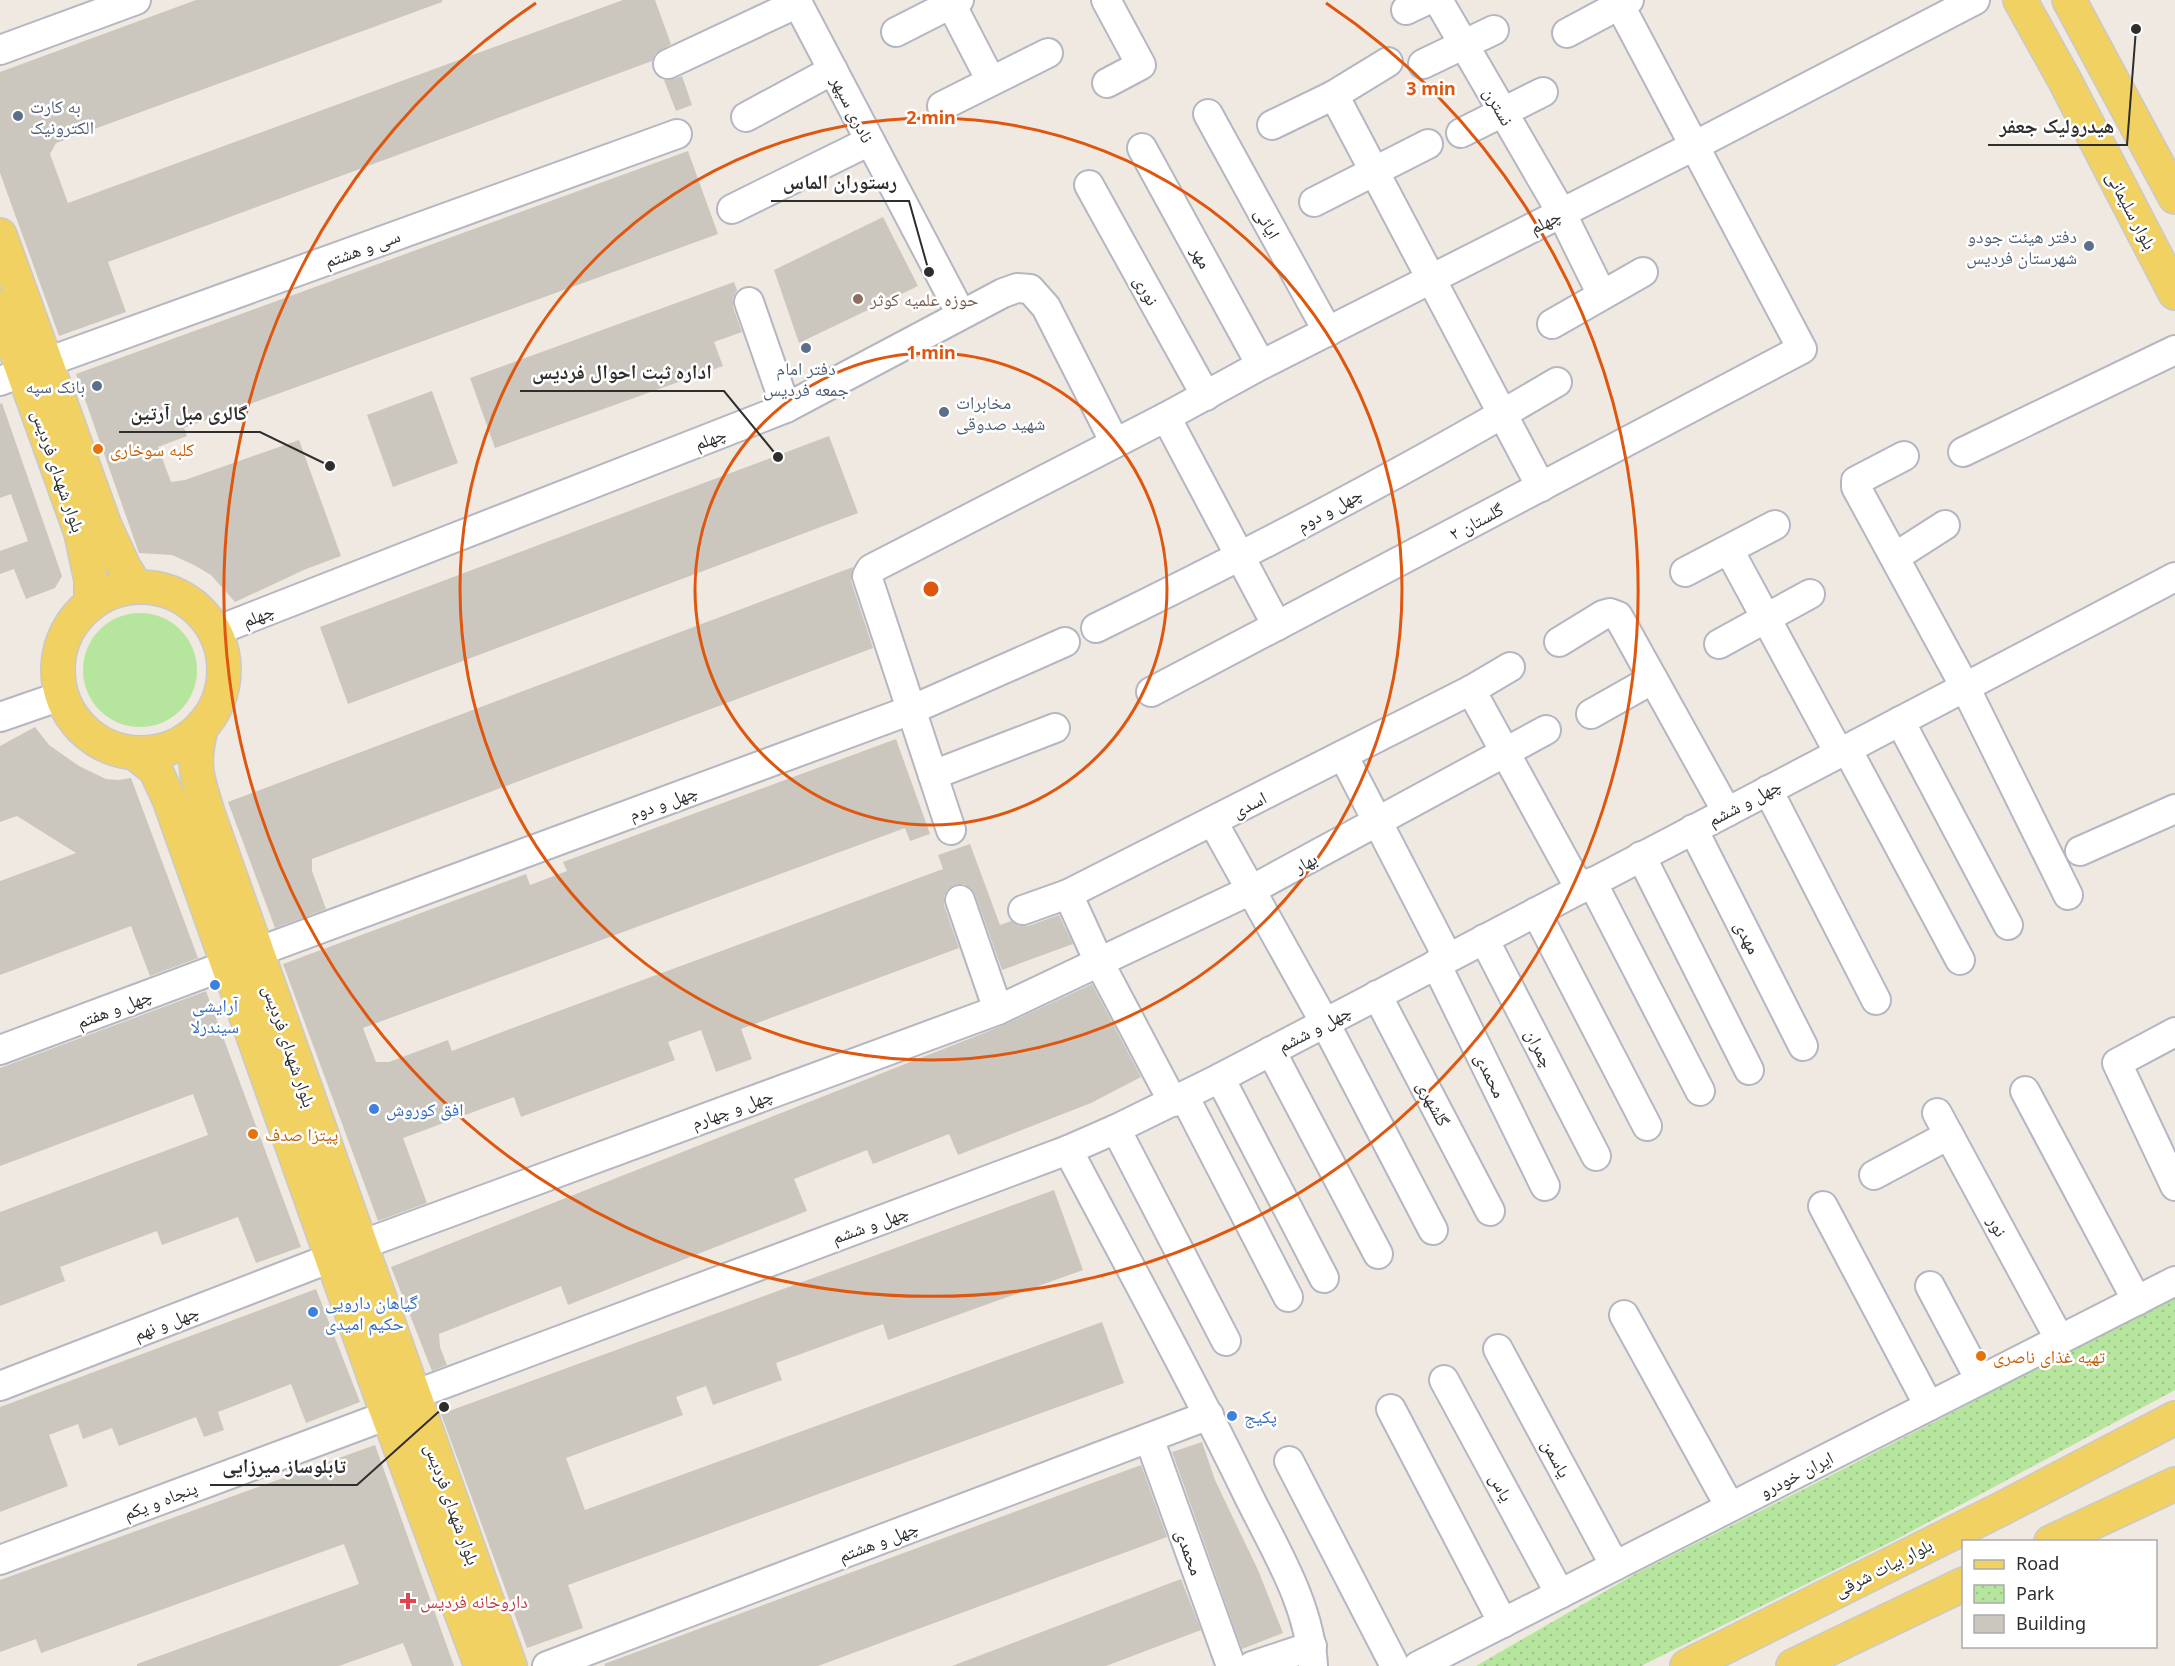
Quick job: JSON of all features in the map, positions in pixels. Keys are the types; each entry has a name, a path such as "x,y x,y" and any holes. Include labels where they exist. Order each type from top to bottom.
{"main road":[{"name":"بلوار سلیمانی","path":"2020,0 2175,293"},
{"path":"2069,0 2175,197"},
{"name":"بلوار شهدای فردیس","path":"0,235 24,372 136,587"},
{"name":"بلوار شهدای فردیس","path":"0,307 81,533 92,580 91,604"},
{"path":"136,587 150,587 176,594 199,610 216,632 224,656 224,682 216,707 201,729 181,744 157,753 136,754 109,748 89,736 74,720 61,696 58,669 62,643 74,620 91,604 111,593 136,587"},
{"name":"بلوار شهدای فردیس","path":"201,729 195,751 196,775 510,1666"},
{"name":"بلوار شهدای فردیس","path":"136,754 155,769 169,799 331,1258 481,1666"},
{"name":"بلوار بیات شرقی","path":"1687,1666 2003,1508 2175,1418"},
{"path":"2055,1540 2175,1484"},
{"path":"1792,1666 1962,1585"}],"street":[{"path":"0,50 136,0"},
{"path":"1106,0 1141,64 1107,83"},
{"name":"نسترن","path":"1438,0 1561,212 1602,295"},
{"name":"چهلم","path":"951,830 867,576 871,569 1166,417 1261,365 1694,146 1975,0"},
{"path":"668,64 797,1"},
{"name":"نادری سپهر","path":"797,1 961,314"},
{"path":"896,32 953,1 990,81"},
{"path":"1567,33 1622,2 1694,146"},
{"path":"1423,64 1494,30"},
{"path":"942,106 1048,53"},
{"path":"1272,125 1334,95 1388,62"},
{"path":"746,117 833,70"},
{"path":"1461,133 1543,92"},
{"path":"1334,95 1541,487"},
{"name":"ایائی","path":"1209,114 1328,332"},
{"name":"سی و هشتم","path":"24,372 677,134"},
{"path":"732,209 870,141"},
{"path":"1314,202 1428,144"},
{"name":"گلستان ۲","path":"1151,692 1802,349 1694,146"},
{"name":"مهر","path":"1142,148 1261,365"},
{"name":"نوری","path":"1089,185 1206,396"},
{"path":"1552,324 1643,272"},
{"name":"چهلم","path":"216,632 786,408 961,314 1017,288 1030,289 1046,307 1115,443"},
{"path":"748,302 786,408"},
{"path":"1963,452 2175,350"},
{"name":"چهل و دوم","path":"1096,628 1241,557 1502,415 1557,382"},
{"path":"1166,417 1277,626"},
{"path":"1904,456 1856,481 1856,487 1965,687 2068,895"},
{"path":"1685,572 1775,525"},
{"path":"1895,557 1945,525"},
{"path":"1729,550 1960,960"},
{"name":"چهل و ششم","path":"414,1395 1068,1150 1116,1129 1220,1078 2175,577"},
{"path":"1719,644 1810,594"},
{"path":"1559,642 1603,615 1610,613 1618,616 1727,812"},
{"name":"چهل و دوم","path":"257,952 911,710 1065,642"},
{"name":"اسدی","path":"1023,910 1068,894 1213,822 1471,690 1510,667"},
{"path":"1591,714 1653,679"},
{"path":"1471,690 1586,885 1700,1091"},
{"path":"0,717 61,696"},
{"path":"1900,721 2008,925"},
{"path":"933,774 1055,728"},
{"name":"بهار","path":"1100,962 1251,890 1377,824 1546,730"},
{"name":"محمدی","path":"1343,755 1442,961 1545,1186"},
{"path":"1768,790 1876,1000"},
{"path":"2080,851 2175,809"},
{"path":"1213,822 1324,1023 1433,1230"},
{"name":"مهدی","path":"1693,829 1803,1046"},
{"path":"1641,856 1749,1070"},
{"path":"1068,894 1100,962 1288,1297"},
{"path":"960,900 998,1010"},
{"path":"1536,912 1647,1126"},
{"name":"چمران","path":"1484,939 1596,1156"},
{"name":"چهل و چهارم","path":"361,1245 998,1010 1100,962"},
{"name":"چهل و هفتم","path":"0,1050 227,965"},
{"name":"گلشهری","path":"1377,995 1490,1211"},
{"path":"2175,1032 2116,1063 2175,1185"},
{"path":"1271,1051 1378,1254"},
{"path":"1220,1078 1324,1278"},
{"path":"2025,1091 2137,1300"},
{"name":"نور","path":"1874,1174 1943,1124 2060,1340"},
{"path":"1116,1129 1226,1341"},
{"path":"1068,1150 1209,1415 1298,1597 1312,1656 1252,1666"},
{"path":"1823,1206 1929,1406"},
{"name":"چهل و نهم","path":"0,1386 331,1258"},
{"name":"ایران خودرو","path":"1418,1666 2175,1281"},
{"path":"1930,1286 1980,1380"},
{"path":"1624,1315 1730,1508"},
{"name":"یاسمن","path":"1498,1349 1615,1566"},
{"name":"یاس","path":"1444,1380 1560,1594"},
{"path":"1392,1409 1503,1623"},
{"name":"پنجاه و یکم","path":"0,1560 388,1414"},
{"name":"چهل و هشتم","path":"547,1666 1209,1415"},
{"name":"محمدی","path":"1149,1438 1230,1666"},
{"path":"1289,1461 1395,1666"}],"green space":[{"path":"140,613 162,618 180,630 192,648 197,670 192,692 180,710 162,722 140,727 118,722 100,710 88,692 83,670 88,648 100,630 118,618"},
{"path":"2175,1297 2175,1390 1897,1539 1641,1666 1476,1666 1637,1573"}],"building":[{"path":"196,0 442,0 442,2 56,143 50,154 68,203 623,0 655,0 671,44 655,54 652,61 108,262 126,312 59,336 0,173 0,72"},
{"path":"682,76 692,105 676,111 664,80"},
{"path":"688,151 718,234 184,428 187,436 158,447 171,482 185,480 299,440 341,556 306,569 235,602 211,575 194,565 172,555 139,553 76,374"},
{"path":"883,217 918,286 799,343 774,270"},
{"path":"734,282 737,290 733,298 733,307 742,332 714,342 723,366 495,448 470,378"},
{"path":"432,391 458,463 393,487 367,415"},
{"path":"2,403 62,576 55,588 26,599 14,569 0,574 0,551 28,541 11,494 0,498 0,404"},
{"path":"829,436 858,513 348,704 320,627"},
{"path":"853,567 851,581 873,648 312,859 312,871 326,909 275,928 228,802"},
{"path":"35,727 49,745 79,766 106,779 131,778 198,958 150,976 131,926 0,975 0,881 76,853 17,816 0,822 0,746"},
{"path":"896,739 930,834 910,841 905,828 363,1028 376,1062 389,1062 448,1040 452,1051 943,869 938,855 970,844 1000,925 1011,921 1019,926 1028,926 1059,915 1073,944 1002,970 975,894 964,884 954,885 944,896 944,905 959,948 741,1029 752,1059 716,1072 701,1030 668,1042 675,1060 521,1117 514,1097 403,1138 427,1203 378,1221 283,964 526,874 530,885 567,871 563,862"},
{"path":"1092,984 1141,1077 1091,1103 958,1155 949,1134 873,1164 867,1150 794,1179 807,1211 568,1305 561,1286 439,1334 440,1347 447,1365 432,1371 391,1267 1004,1025"},
{"path":"206,991 301,1247 256,1263 238,1217 162,1245 157,1231 60,1267 65,1281 0,1306 0,1212 208,1135 193,1094 0,1166 0,1068"},
{"path":"1054,1190 1083,1270 888,1340 883,1324 776,1363 782,1380 713,1405 706,1386 676,1397 683,1415 566,1458 585,1510 1102,1322 1124,1383 568,1585 583,1628 527,1648 441,1414"},
{"path":"316,1289 360,1402 306,1423 291,1384 218,1412 224,1430 204,1437 196,1417 119,1446 112,1428 83,1439 78,1424 49,1435 68,1486 0,1512 0,1407"},
{"path":"1202,1442 1215,1480 1258,1570 1283,1633 1242,1649 1172,1452"},
{"path":"375,1445 454,1666 412,1666 403,1643 339,1666 137,1666 137,1664 359,1584 344,1544 41,1653 36,1639 0,1652 0,1580"},
{"path":"1141,1465 1167,1537 818,1666 605,1666 604,1664"},
{"path":"1181,1579 1201,1630 1106,1666 952,1666"}],"place":[{"name":"هیدرولیک جعفر","path":"2136,29"},
{"name":"به کارت الکترونیک","path":"18,116"},
{"name":"دفتر هیئت جودو شهرستان فردیس","path":"2089,246"},
{"name":"رستوران الماس","path":"929,272"},
{"name":"حوزه علمیه کوثر","path":"858,299"},
{"name":"دفتر امام جمعه فردیس","path":"806,348"},
{"name":"بانک سپه","path":"97,386"},
{"name":"مخابرات شهید صدوقی","path":"944,412"},
{"name":"کلبه سوخاری","path":"98,449"},
{"name":"اداره ثبت احوال فردیس","path":"778,457"},
{"name":"گالری مبل آرتین","path":"330,466"},
{"name":"آرایشی سیندرلا","path":"215,985"},
{"name":"افق کوروش","path":"374,1109"},
{"name":"پیتزا صدف","path":"253,1134"},
{"name":"گیاهان دارویی حکیم امیدی","path":"313,1312"},
{"name":"تهیه غذای ناصری","path":"1981,1356"},
{"name":"تابلوساز میرزایی","path":"444,1407"},
{"name":"پکیج","path":"1232,1416"},
{"name":"داروخانه فردیس","path":"408,1601"}]}
